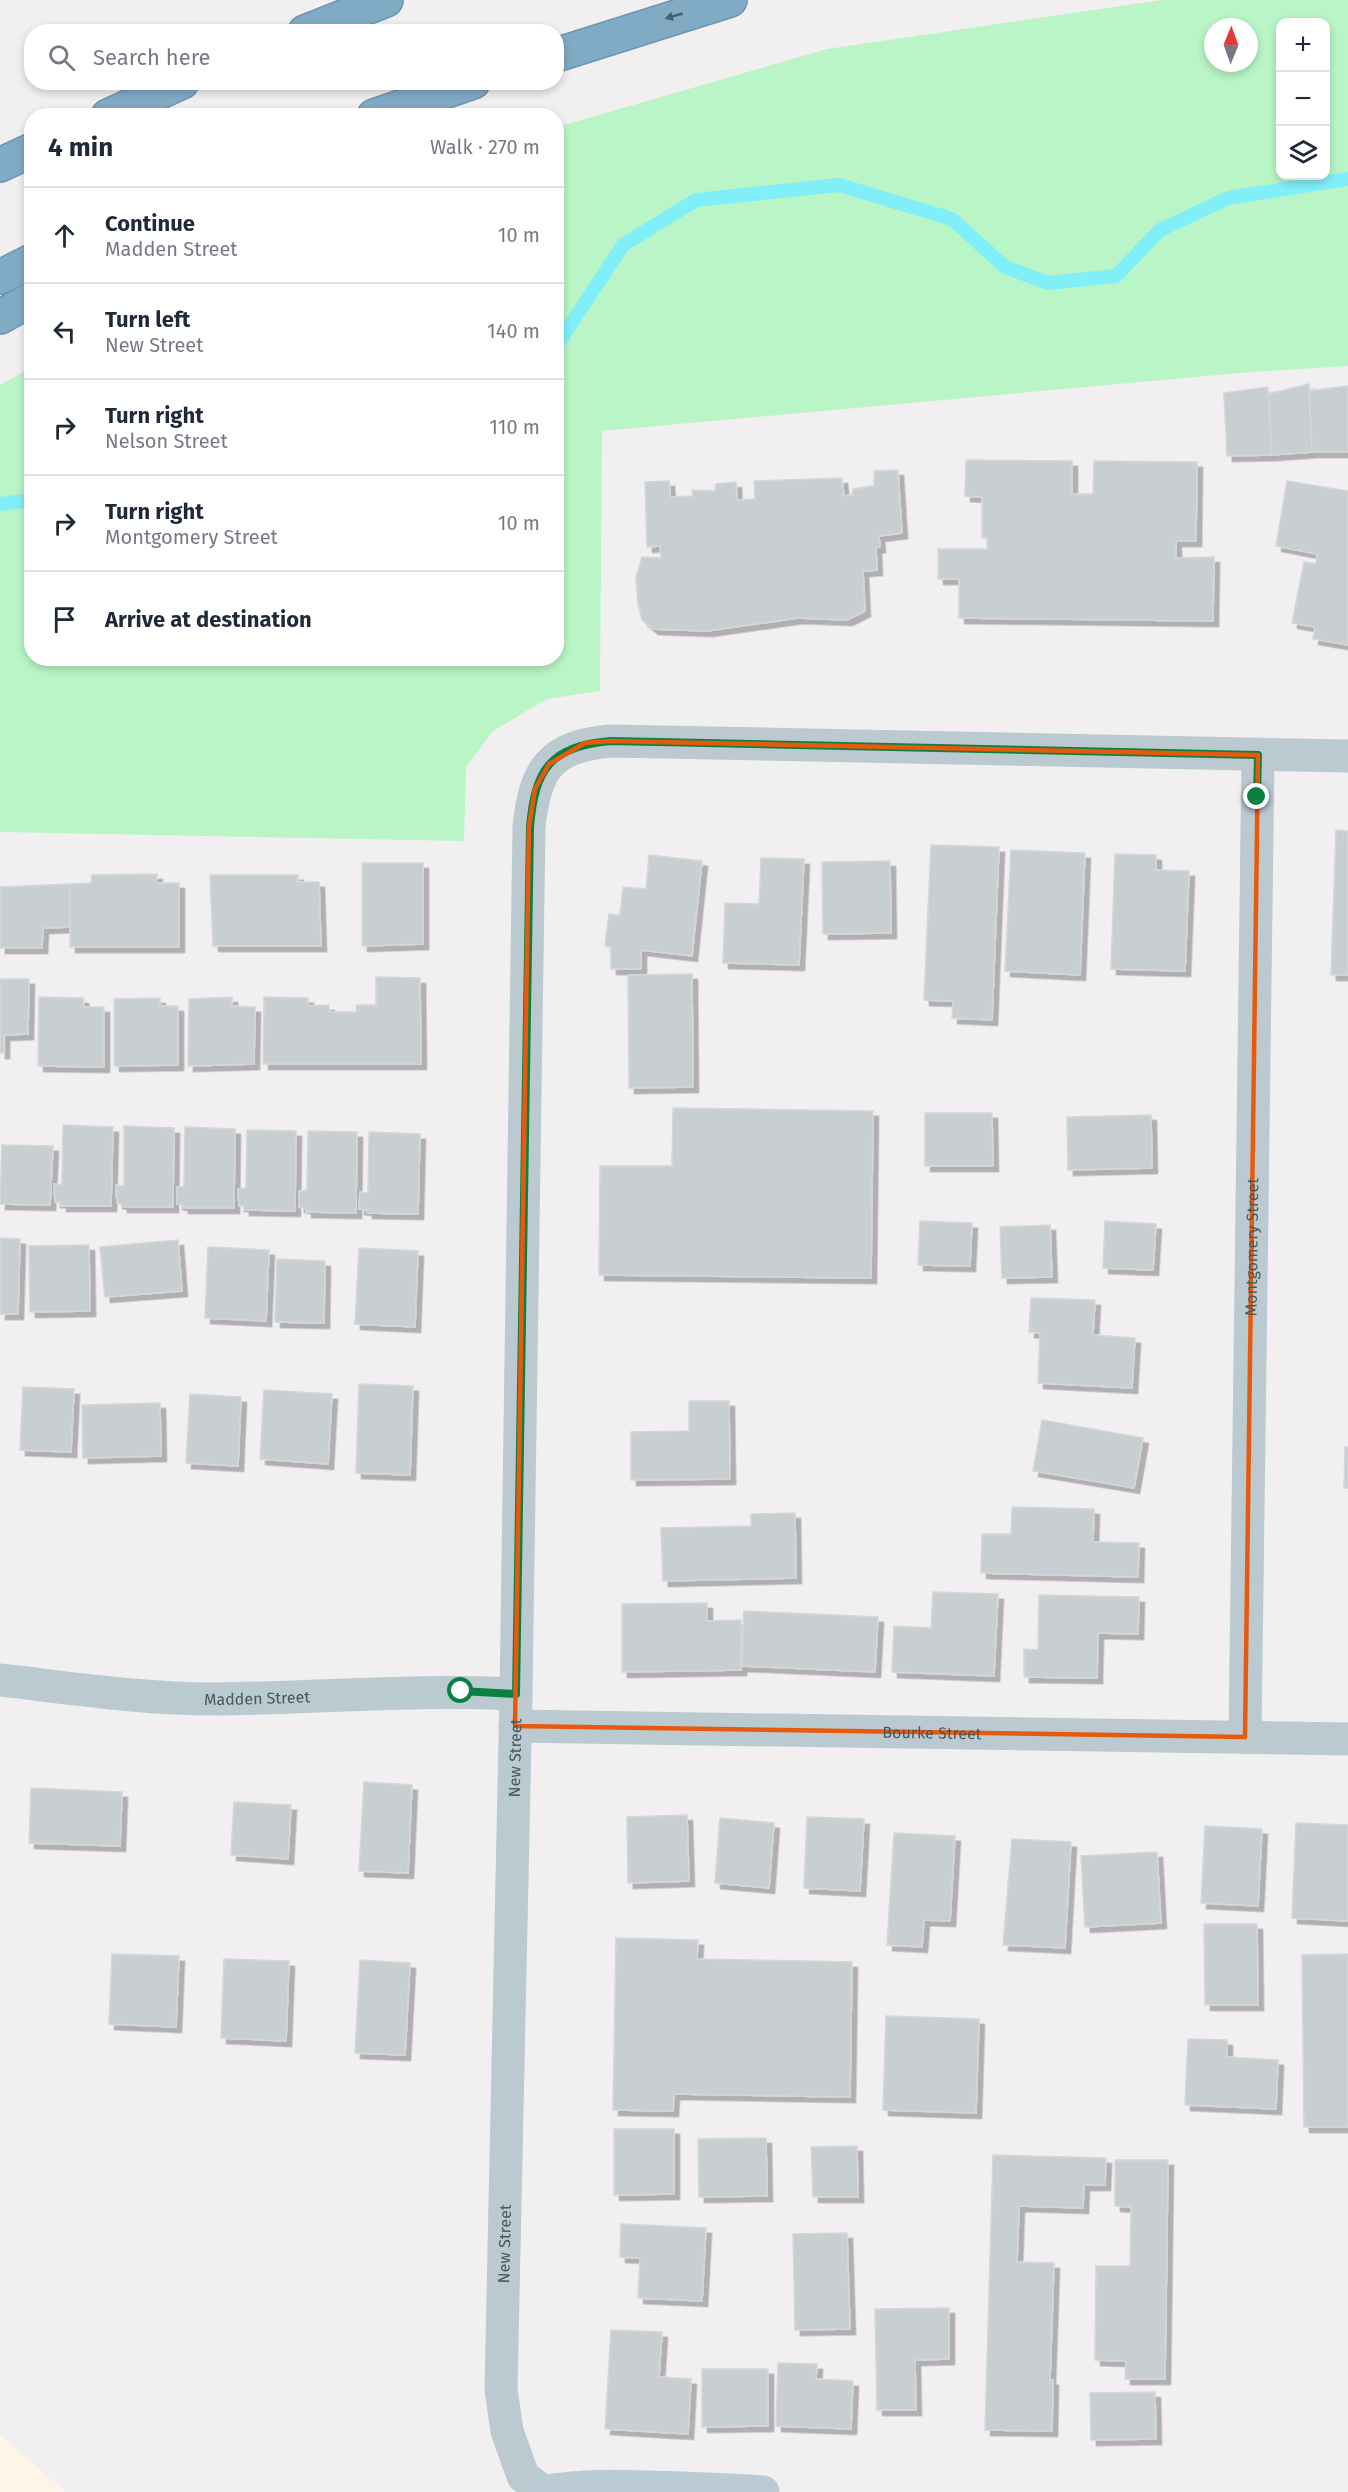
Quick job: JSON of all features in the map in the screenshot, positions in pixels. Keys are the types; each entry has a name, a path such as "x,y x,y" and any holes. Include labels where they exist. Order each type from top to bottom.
{"highway":[{"path":"326,24 387,0"},
{"path":"564,52 730,0"},
{"path":"126,108 165,90"},
{"path":"397,108 450,90"},
{"path":"428,108 465,90"},
{"path":"0,164 24,154"},
{"path":"0,277 24,265"},
{"path":"0,317 24,304"}],"street":[{"name":"New Street","path":"544,2492 524,2476 507,2431 501,2390 516,1694 530,827 535,789 541,774 549,764 566,752 585,743 611,741 1258,755"},
{"path":"1258,755 1348,756"},
{"name":"Montgomery Street","path":"1245,1737 1258,755"},
{"name":"Madden Street","path":"0,1680 146,1695 213,1699 461,1691 516,1694"},
{"name":"Bourke Street","path":"515,1726 1348,1739"},
{"path":"544,2492 571,2486 719,2488 763,2492"}],"highlighted area":[{"path":"611,741 1258,755 1245,1737 515,1726 529,827 535,789 549,764 585,743"}],"shaded area":[{"path":"0,2435 66,2492 0,2492"}],"green space":[{"path":"1162,0 1348,0 1348,366 1251,372 602,431 600,691 547,699 493,731 466,767 464,841 0,832 0,385 24,372 24,666 564,666 564,125 827,49"}],"building":[{"path":"1309,384 1312,452 1272,455 1268,394"},
{"path":"1348,386 1348,452 1312,452 1309,391"},
{"path":"1268,387 1272,455 1227,456 1224,393"},
{"path":"966,460 1072,461 1072,494 1093,494 1094,461 1197,462 1196,541 1176,541 1176,558 1214,557 1213,621 959,618 959,579 938,579 938,549 987,549 988,538 982,538 982,497 965,496"},
{"path":"898,470 902,533 879,536 880,547 876,548 877,570 863,571 865,611 847,620 798,618 707,631 653,629 642,620 638,605 636,577 642,557 661,558 660,546 647,547 645,482 669,481 670,497 693,496 692,490 715,491 716,484 736,482 737,500 755,499 754,481 842,478 844,496 852,495 853,489 874,486 874,471"},
{"path":"1287,481 1348,491 1348,645 1313,639 1315,627 1292,623 1304,562 1316,564 1317,554 1276,546"},
{"path":"1336,830 1348,831 1348,975 1331,975"},
{"path":"931,845 999,847 992,1020 952,1018 953,1001 924,1000"},
{"path":"1011,850 1085,853 1080,975 1005,971"},
{"path":"1115,854 1156,855 1156,870 1189,871 1185,971 1111,969"},
{"path":"649,855 702,861 692,956 641,950 641,969 611,969 611,947 605,946 609,914 620,915 623,887 646,889"},
{"path":"761,858 804,859 799,965 723,963 725,903 759,904"},
{"path":"890,861 891,933 823,934 822,862"},
{"path":"362,863 423,863 423,944 362,946"},
{"path":"157,874 156,883 179,883 179,947 70,947 70,884 91,883 92,875"},
{"path":"210,875 298,875 298,882 319,882 321,946 213,946"},
{"path":"70,884 70,927 43,928 42,948 0,948 0,887"},
{"path":"692,974 693,1087 629,1088 628,975"},
{"path":"376,977 420,978 421,1064 263,1064 264,997 308,998 308,1006 329,1005 329,1012 356,1012 357,1005 376,1005"},
{"path":"0,979 29,979 28,1034 4,1035 4,1053 0,1053"},
{"path":"39,997 83,998 84,1007 104,1007 104,1067 38,1066"},
{"path":"232,997 232,1006 255,1007 254,1064 188,1066 189,999"},
{"path":"160,998 160,1006 178,1006 178,1065 114,1066 114,999"},
{"path":"673,1108 873,1111 871,1278 599,1275 600,1166 672,1166"},
{"path":"925,1113 992,1113 993,1166 925,1166"},
{"path":"1151,1115 1152,1168 1068,1170 1067,1117"},
{"path":"63,1125 113,1127 111,1206 61,1206 61,1202 55,1202 54,1184 62,1185"},
{"path":"124,1126 174,1128 173,1207 122,1207 122,1204 117,1203 116,1185 124,1186"},
{"path":"185,1127 235,1129 234,1208 183,1208 183,1205 177,1204 177,1187 184,1187"},
{"path":"247,1130 296,1131 295,1211 244,1210 244,1206 239,1206 238,1189 246,1188"},
{"path":"308,1131 357,1132 356,1213 306,1212 306,1208 299,1207 299,1191 307,1190"},
{"path":"369,1132 420,1134 418,1214 367,1213 367,1210 359,1209 360,1192 368,1193"},
{"path":"2,1145 53,1146 50,1205 0,1204"},
{"path":"920,1221 972,1223 970,1266 918,1265"},
{"path":"1105,1221 1156,1224 1153,1270 1103,1268"},
{"path":"1050,1225 1052,1277 1002,1278 1000,1227"},
{"path":"0,1238 20,1239 18,1314 0,1314"},
{"path":"178,1240 182,1291 105,1297 100,1247"},
{"path":"89,1245 90,1311 30,1312 29,1246"},
{"path":"208,1247 269,1250 266,1321 205,1318"},
{"path":"359,1248 418,1251 415,1327 355,1324"},
{"path":"277,1259 325,1261 324,1323 275,1322"},
{"path":"1031,1298 1095,1300 1093,1335 1135,1338 1132,1388 1038,1383 1040,1333 1029,1332"},
{"path":"359,1384 413,1386 410,1475 356,1473"},
{"path":"23,1387 74,1389 71,1452 20,1450"},
{"path":"264,1390 332,1394 328,1464 260,1459"},
{"path":"190,1394 241,1397 238,1466 186,1463"},
{"path":"689,1401 729,1401 730,1479 631,1480 631,1432 689,1431"},
{"path":"160,1403 161,1456 83,1458 82,1405"},
{"path":"1042,1420 1143,1438 1134,1488 1033,1471"},
{"path":"1345,1447 1348,1447 1348,1488 1344,1488"},
{"path":"1012,1507 1094,1509 1093,1542 1139,1543 1138,1577 981,1573 982,1534 1011,1534"},
{"path":"795,1513 796,1578 663,1581 661,1528 751,1526 751,1514"},
{"path":"933,1592 998,1594 994,1676 892,1672 894,1626 931,1628"},
{"path":"1039,1595 1139,1597 1138,1634 1098,1633 1097,1678 1024,1677 1024,1649 1038,1650"},
{"path":"707,1603 707,1621 741,1620 741,1670 622,1672 622,1604"},
{"path":"744,1611 878,1617 875,1672 742,1666"},
{"path":"364,1782 412,1785 408,1873 359,1871"},
{"path":"31,1788 122,1792 120,1846 29,1843"},
{"path":"234,1802 291,1805 288,1859 231,1855"},
{"path":"687,1815 689,1881 628,1883 627,1817"},
{"path":"807,1817 864,1819 860,1891 804,1888"},
{"path":"720,1818 774,1823 769,1888 715,1883"},
{"path":"1296,1823 1348,1825 1348,1921 1292,1918"},
{"path":"1205,1826 1262,1829 1258,1906 1201,1903"},
{"path":"894,1833 955,1836 950,1921 924,1920 922,1947 887,1945"},
{"path":"1012,1839 1071,1842 1065,1948 1003,1945"},
{"path":"1157,1852 1161,1923 1085,1927 1081,1856"},
{"path":"1204,1924 1257,1924 1258,2005 1205,2005"},
{"path":"616,1938 698,1940 697,1959 852,1962 850,2097 674,2094 673,2111 613,2110"},
{"path":"112,1954 179,1956 176,2027 109,2024"},
{"path":"1348,1954 1348,2127 1304,2127 1302,1955"},
{"path":"224,1959 289,1961 286,2041 221,2038"},
{"path":"360,1960 410,1963 405,2055 355,2053"},
{"path":"886,2016 979,2019 976,2113 883,2110"},
{"path":"1188,2039 1227,2040 1227,2057 1278,2060 1276,2109 1185,2105"},
{"path":"614,2129 674,2129 674,2194 614,2195"},
{"path":"766,2138 767,2196 699,2197 698,2139"},
{"path":"857,2146 858,2197 813,2197 811,2147"},
{"path":"993,2155 1106,2158 1105,2185 1084,2185 1083,2208 1019,2206 1017,2262 1054,2263 1050,2380 1053,2380 1052,2431 985,2430"},
{"path":"1115,2160 1168,2160 1165,2379 1125,2379 1126,2361 1095,2360 1096,2266 1130,2266 1131,2207 1115,2206"},
{"path":"621,2224 706,2228 702,2301 638,2298 640,2258 620,2257"},
{"path":"847,2233 850,2329 795,2330 793,2234"},
{"path":"949,2308 949,2359 915,2360 916,2410 877,2410 875,2309"},
{"path":"611,2330 662,2332 659,2377 691,2379 688,2434 605,2429"},
{"path":"778,2363 817,2364 816,2379 853,2381 851,2429 776,2426"},
{"path":"702,2369 768,2369 768,2426 702,2427"},
{"path":"1155,2392 1156,2439 1091,2440 1090,2393"}],"waterway":[{"path":"564,334 623,245 696,200 839,185 952,219 1005,267 1048,283 1116,276 1160,230 1228,198 1348,179"},
{"path":"0,504 24,501"}],"route":[{"path":"461,1691 516,1694 530,827 535,789 541,774 549,764 585,743 611,741 1258,755 1257,797"}]}
